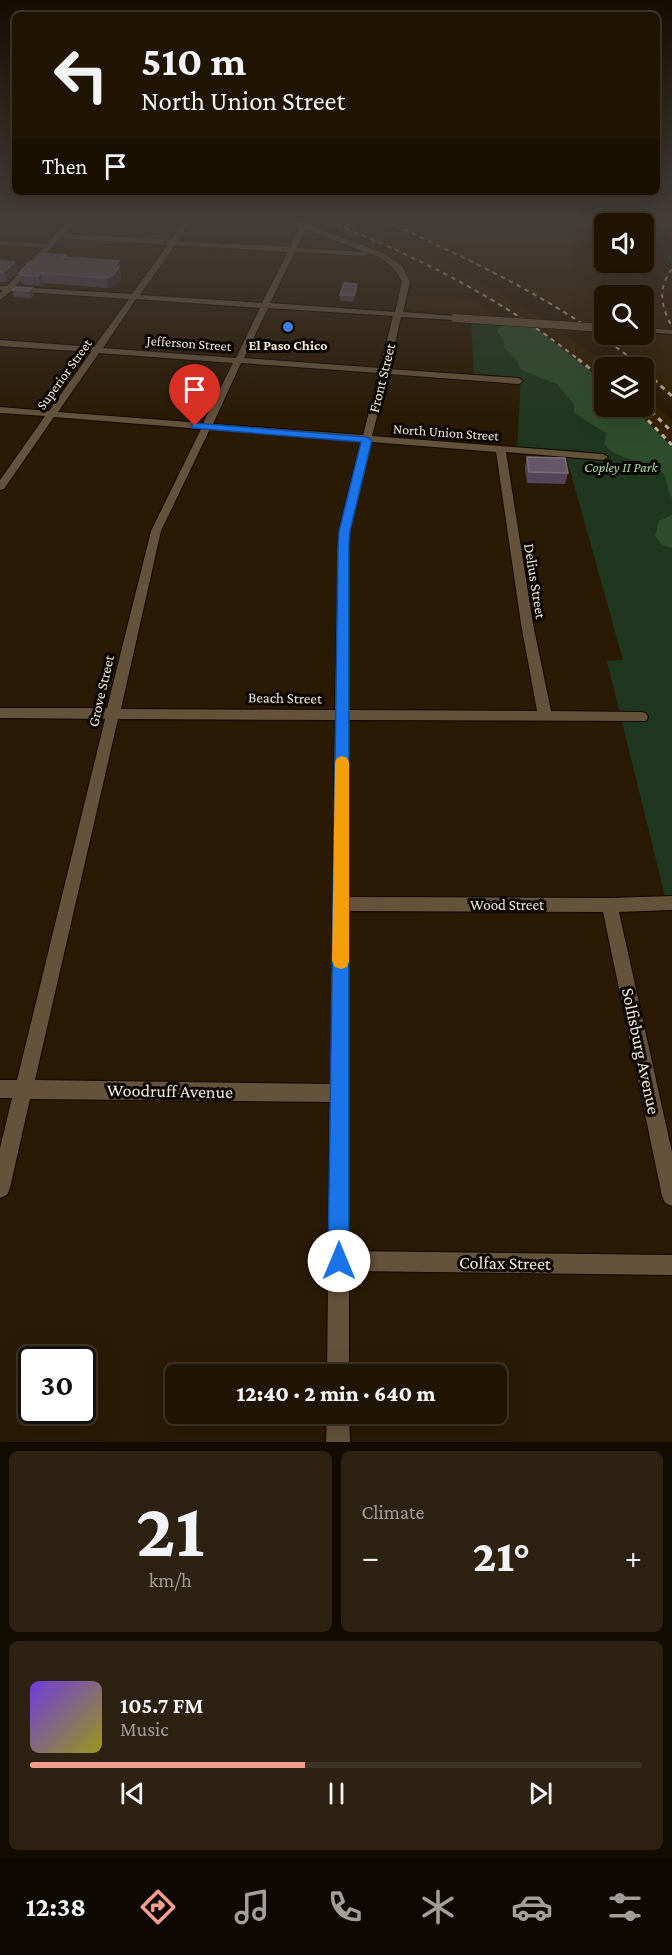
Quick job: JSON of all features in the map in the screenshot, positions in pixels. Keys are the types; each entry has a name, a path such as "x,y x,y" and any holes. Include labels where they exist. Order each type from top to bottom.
{"street":[{"path":"0,298 13,285"},
{"name":"Superior Street","path":"0,487 143,285"},
{"name":"Grove Street","path":"0,1188 156,531 274,285"},
{"name":"Front Street","path":"338,1364 344,531 405,285"},
{"path":"0,288 594,327"},
{"path":"654,331 672,332"},
{"name":"Jefferson Street","path":"0,343 519,381"},
{"name":"North Union Street","path":"0,410 603,457"},
{"name":"Delius Street","path":"501,450 527,624 545,717"},
{"name":"Beach Street","path":"0,712 641,717"},
{"name":"Wood Street","path":"341,904 609,905 672,903"},
{"name":"Solfisburg Avenue","path":"609,905 672,1196"},
{"name":"Woodruff Avenue","path":"0,1089 340,1093"},
{"name":"Colfax Street","path":"339,1261 672,1265"},
{"path":"338,1424 338,1442"}],"shaded area":[{"path":"462,285 486,285 562,332 597,357 594,357 594,374 533,326"},
{"path":"518,285 594,285 594,330 577,319"},
{"path":"654,290 672,312 672,401 654,382 654,357 627,357 612,345 654,345"},
{"path":"409,296 477,300 494,317 409,310 406,308"},
{"path":"654,405 672,420 672,447 642,417 654,417"}],"green space":[{"name":"Copley II Park","path":"471,323 533,326 594,374 594,417 642,417 672,447 672,895 665,896 607,661 623,660 565,452 517,448 521,378 474,374"},
{"path":"504,325 533,326 594,374 594,417 642,417 672,447 672,498 662,472 609,449 604,443 607,434 574,413 574,404 557,384 521,370 517,360 504,348 504,339 498,333 498,329"},
{"path":"672,515 672,548 662,545 655,536 659,521"}],"building":[{"path":"343,285 357,285 354,295 340,295"},
{"path":"15,287 32,288 29,291 12,290"},
{"path":"527,457 565,458 568,473 529,472"}],"railway":[{"path":"466,285 519,317 579,360"},
{"path":"517,285 573,318 629,357"},
{"path":"664,285 663,305 672,327"},
{"path":"578,359 594,372"},
{"path":"654,380 672,396"},
{"path":"654,414 672,432"},
{"path":"645,417 672,445"}],"slow traffic":[{"path":"341,961 342,762"}],"place":[{"name":"El Paso Chico","path":"288,327"}],"route":[{"path":"195,426 367,440 344,531 343,545 339,1261"}]}
